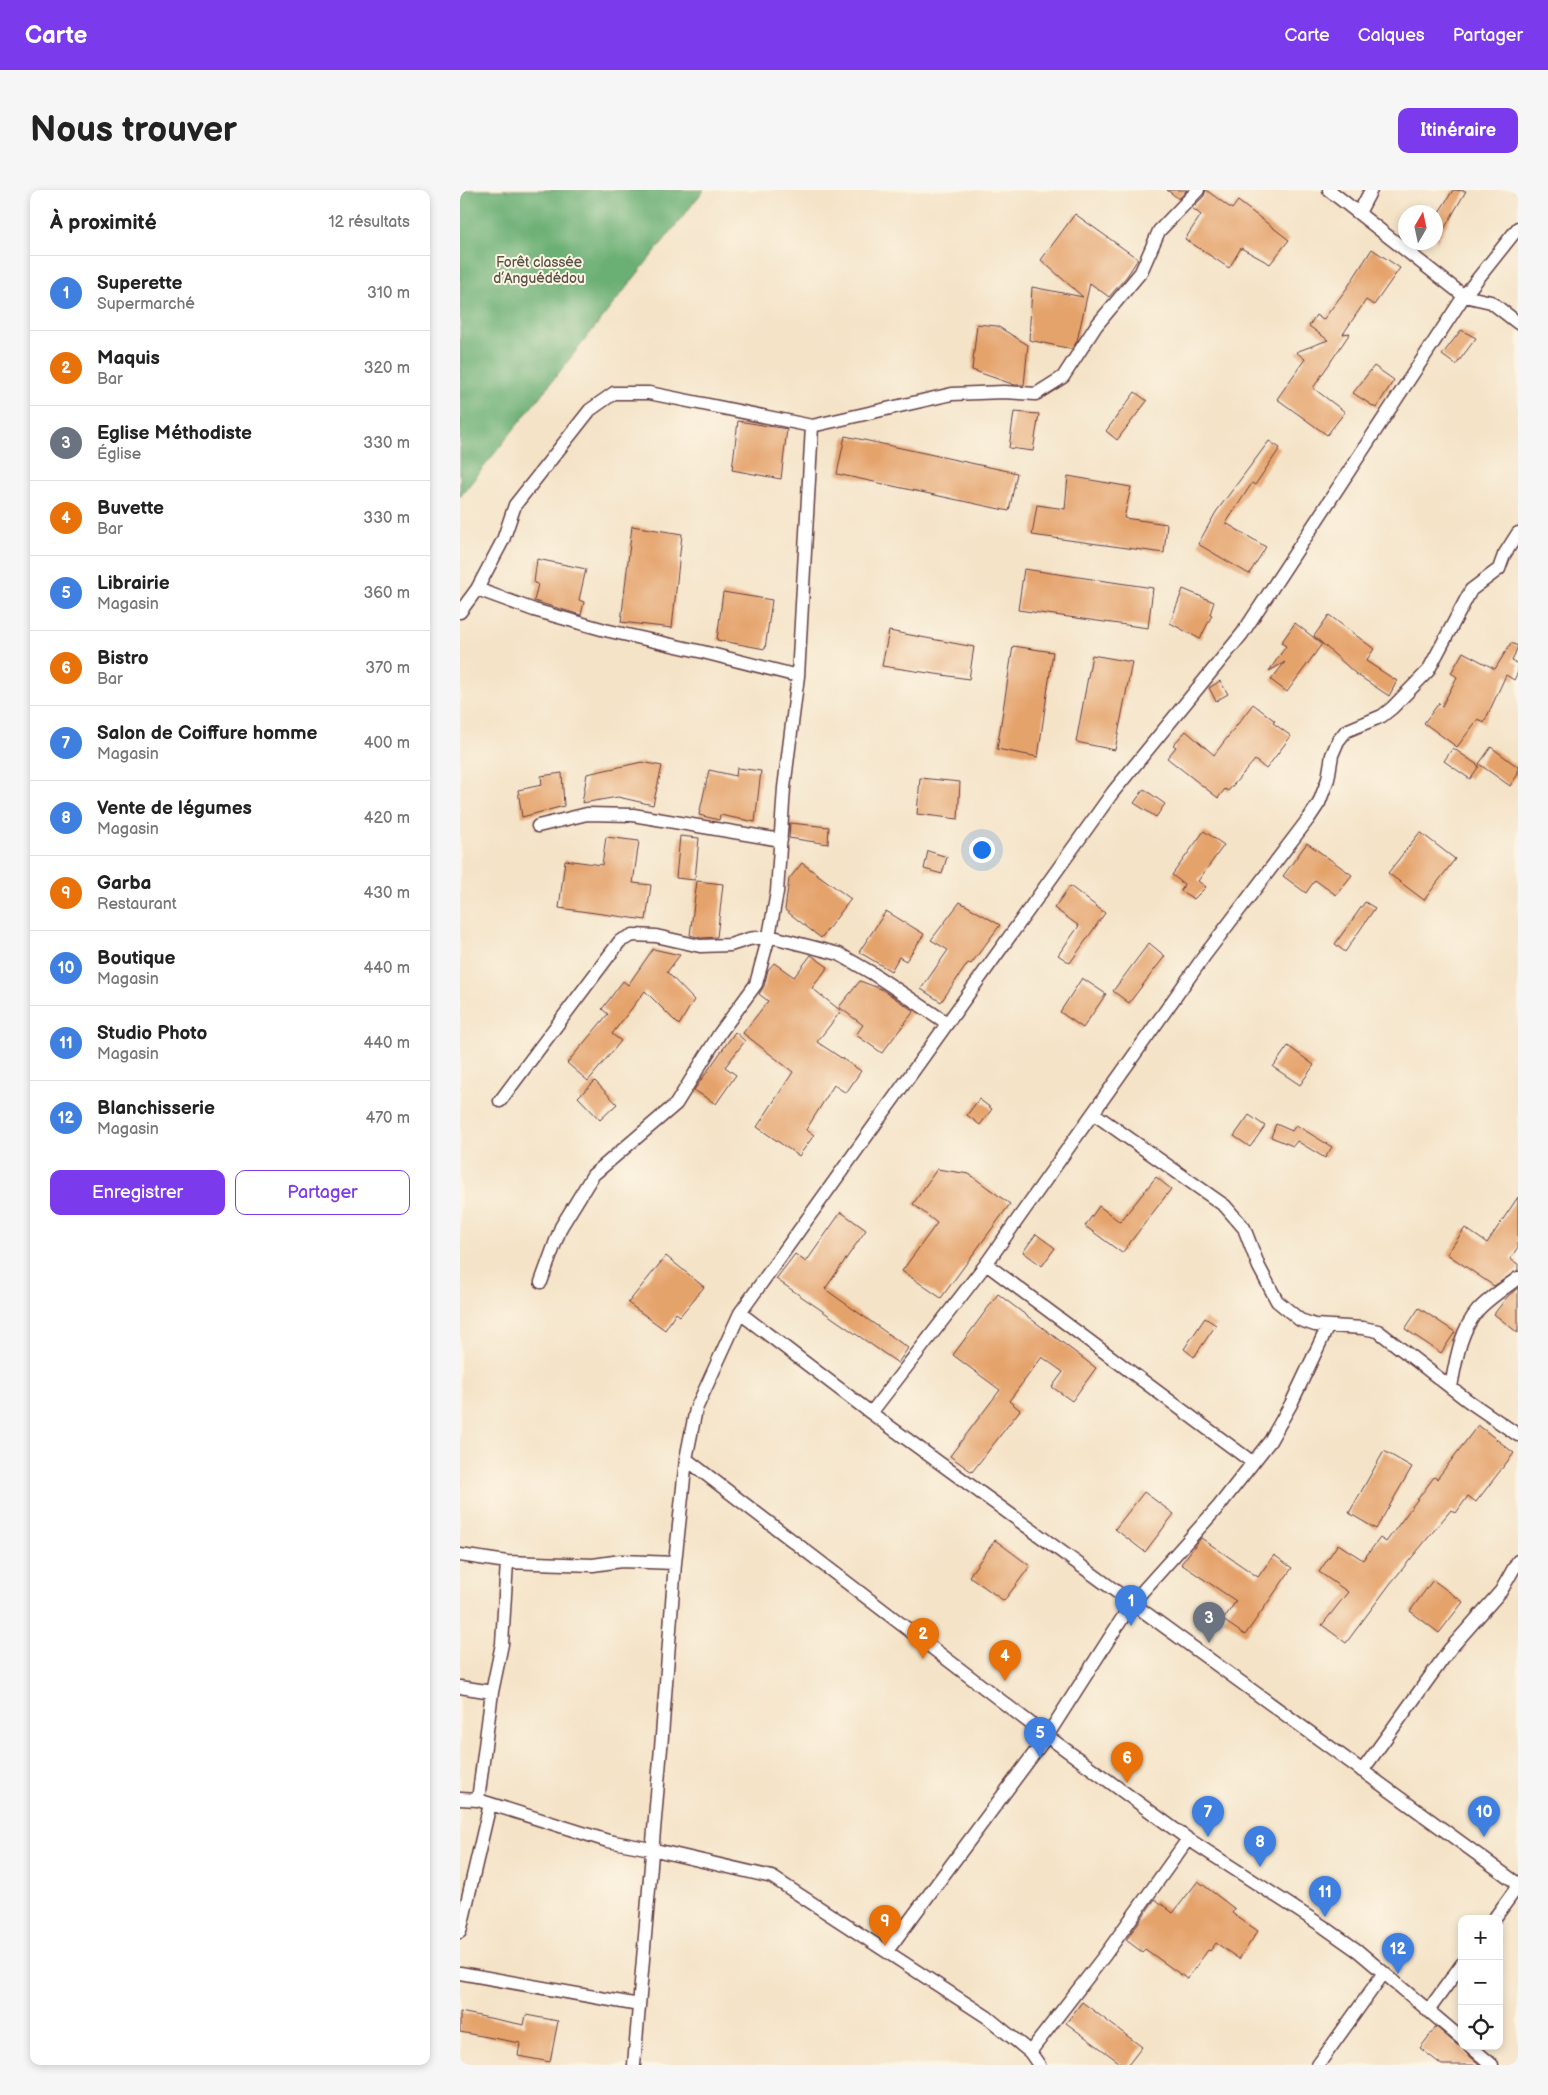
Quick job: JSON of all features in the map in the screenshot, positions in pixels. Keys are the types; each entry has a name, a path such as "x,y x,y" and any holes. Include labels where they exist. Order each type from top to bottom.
{"street":[{"path":"460,612 477,589 503,540 515,505 590,410 614,393 649,393 812,426 952,394 1004,392 1036,394 1063,377 1096,326 1141,272 1159,231 1198,190"},
{"path":"1329,190 1464,296 1491,302 1518,323"},
{"path":"1359,214 1371,190"},
{"path":"634,2065 662,1736 674,1563 686,1459 696,1409 740,1313 1113,792 1242,634 1464,296 1518,228"},
{"path":"541,1282 561,1227 594,1175 676,1104 720,1033 756,984 769,936 777,892 784,788 798,676 812,426"},
{"path":"871,1413 986,1264 1205,955 1309,818 1319,803 1328,779 1332,755 1338,741 1346,732 1387,712 1428,670 1471,590 1499,569 1504,555 1518,533"},
{"path":"477,589 534,610 605,630 798,676"},
{"path":"538,826 587,814 633,815 781,840"},
{"path":"500,1102 620,941 633,934 656,936 700,946 730,945 749,939 769,936 838,954 872,973 947,1023"},
{"path":"1093,1113 1226,1206 1244,1228 1258,1267 1277,1301 1300,1320 1315,1325 1378,1331 1518,1435"},
{"path":"986,1264 1252,1462"},
{"path":"1451,1387 1456,1357 1464,1333 1478,1310 1518,1278"},
{"path":"740,1313 871,1413 1518,1885 1497,1915"},
{"path":"887,1951 1046,1736 1132,1603 1219,1506 1270,1440 1291,1404 1328,1326"},
{"path":"686,1459 1046,1736 1188,1839 1358,1951 1458,2036"},
{"path":"460,1555 507,1562 593,1565 621,1561 674,1563"},
{"path":"1362,1770 1450,1649 1501,1591 1518,1561"},
{"path":"460,1932 484,1802 492,1692 502,1644 507,1562"},
{"path":"460,1687 492,1692"},
{"path":"460,1799 484,1802 608,1842 651,1849 772,1877 987,2017 1030,2052 1039,2065"},
{"path":"1030,2052 1105,1956 1188,1839"},
{"path":"1428,2011 1458,1970"},
{"path":"460,1973 638,2005"},
{"path":"1318,2065 1383,1974"},
{"path":"1475,2050 1492,2065"}],"green space":[{"name":"Forêt classée d’Anguédédou","path":"460,190 704,190 460,497"}],"building":[{"path":"1167,190 1187,190 1179,199"},
{"path":"1206,190 1232,209 1238,201 1289,240 1270,264 1241,248 1229,268 1185,239 1201,215 1192,208 1204,196"},
{"path":"1453,190 1466,191 1443,231 1443,206"},
{"path":"1075,214 1138,259 1127,276 1109,297 1090,283 1077,341 1072,349 1029,340 1032,287 1083,297 1041,260"},
{"path":"1372,249 1400,268 1374,305 1366,300 1343,334 1350,333 1313,388 1345,412 1327,435 1277,399 1305,359 1296,352 1328,340 1309,326 1316,315 1323,320 1347,288"},
{"path":"977,324 997,326 1028,345 1024,385 1015,385 972,370"},
{"path":"1461,330 1476,338 1456,365 1442,355"},
{"path":"1374,366 1394,380 1376,408 1353,393"},
{"path":"1135,392 1147,401 1117,440 1106,431"},
{"path":"1014,412 1039,414 1033,451 1009,448"},
{"path":"738,421 787,429 781,479 732,470"},
{"path":"845,436 1017,473 1009,511 837,474"},
{"path":"1269,441 1280,448 1255,485 1252,483 1226,523 1266,547 1249,574 1198,544 1216,512"},
{"path":"1068,476 1131,487 1124,518 1167,524 1164,553 1032,535 1037,505 1065,509"},
{"path":"632,526 682,534 672,628 621,622"},
{"path":"537,559 586,569 579,600 584,602 581,615 534,601 538,584 534,583"},
{"path":"1024,569 1153,588 1148,628 1018,610"},
{"path":"1183,589 1214,602 1210,614 1212,615 1200,639 1170,623"},
{"path":"723,592 772,600 765,649 717,640"},
{"path":"1329,615 1374,649 1366,661 1397,681 1389,696 1356,674 1314,636"},
{"path":"1295,623 1322,644 1287,692 1271,680 1285,662 1269,671 1286,646 1281,643"},
{"path":"889,631 974,647 969,679 882,666"},
{"path":"1511,643 1518,646 1512,661 1518,664 1518,672 1514,680 1506,675 1484,723 1478,719 1457,747 1424,723 1439,703 1442,706 1457,677 1451,673 1463,652 1495,669"},
{"path":"1013,646 1053,652 1038,757 997,749"},
{"path":"1092,655 1132,662 1115,750 1076,742"},
{"path":"1220,681 1228,694 1216,701 1209,688"},
{"path":"1253,704 1275,721 1273,723 1291,736 1266,769 1255,760 1228,791 1225,789 1218,798 1167,758 1176,747 1173,745 1186,731 1214,755"},
{"path":"1491,747 1518,767 1518,774 1510,786 1479,764"},
{"path":"1453,748 1479,766 1470,779 1444,761"},
{"path":"642,762 662,766 653,805 618,797 582,803 587,774"},
{"path":"737,768 761,771 755,822 720,815 719,820 699,815 709,770 736,776"},
{"path":"562,773 564,806 522,817 518,790 542,785 541,776"},
{"path":"920,778 960,782 958,819 917,814"},
{"path":"1144,789 1165,804 1156,817 1134,803"},
{"path":"790,823 829,827 828,844 789,838"},
{"path":"1204,831 1224,845 1198,881 1206,887 1194,899 1181,891 1184,884 1172,875"},
{"path":"1420,832 1455,859 1424,900 1388,873"},
{"path":"680,836 699,838 695,880 676,878"},
{"path":"606,837 639,841 633,883 651,885 646,920 559,908 565,860 602,865"},
{"path":"1307,843 1352,875 1336,895 1315,880 1306,893 1283,876"},
{"path":"928,851 947,857 942,874 924,869"},
{"path":"802,863 851,899 821,938 785,910 789,879"},
{"path":"697,881 723,884 717,937 701,938 690,935"},
{"path":"1070,886 1105,913 1070,963 1058,955 1079,926 1054,908"},
{"path":"960,902 1000,925 971,964 968,963 941,1002 921,989 948,950 931,940"},
{"path":"1365,902 1375,908 1345,952 1335,944"},
{"path":"886,911 924,934 906,961 899,957 891,971 859,952"},
{"path":"1149,943 1165,956 1129,1003 1113,991"},
{"path":"653,949 680,955 667,972 694,1000 679,1025 645,991 612,1034 621,1041 588,1081 567,1063 608,1014 602,1009 623,981 628,985"},
{"path":"811,955 828,967 812,988 841,1011 817,1042 861,1071 846,1093 834,1085 806,1130 814,1135 799,1156 757,1127 793,1072 743,1033 768,1001 759,994 764,986 768,970 774,963 794,977"},
{"path":"1082,978 1106,994 1083,1028 1060,1012"},
{"path":"860,981 881,989 914,1011 882,1053 856,1035 863,1025 839,1007"},
{"path":"735,1032 745,1041 725,1067 736,1075 716,1104 694,1090"},
{"path":"1288,1046 1314,1065 1300,1085 1273,1067"},
{"path":"595,1081 617,1104 600,1120 578,1097"},
{"path":"979,1099 992,1109 980,1125 967,1115"},
{"path":"1249,1115 1265,1126 1250,1147 1234,1136"},
{"path":"1276,1124 1292,1131 1296,1125 1332,1147 1325,1158 1297,1141 1293,1146 1271,1137"},
{"path":"937,1169 969,1174 1010,1204 941,1298 902,1271 937,1223 913,1204"},
{"path":"1156,1177 1171,1189 1122,1253 1085,1226 1099,1206 1120,1222"},
{"path":"1518,1197 1518,1247 1510,1259 1518,1264 1518,1270 1494,1286 1447,1254 1465,1228 1487,1243"},
{"path":"841,1212 866,1230 825,1289 908,1348 898,1363 776,1279 795,1254 806,1262"},
{"path":"1036,1234 1055,1248 1042,1266 1023,1252"},
{"path":"666,1256 704,1287 680,1316 676,1313 665,1330 628,1303"},
{"path":"1518,1288 1518,1333 1494,1314 1508,1296"},
{"path":"998,1294 1096,1368 1072,1401 1052,1387 1063,1372 1042,1357 1009,1401 1020,1410 972,1472 950,1456 1000,1390 953,1355"},
{"path":"1419,1308 1455,1332 1441,1353 1405,1329"},
{"path":"1205,1318 1216,1325 1194,1357 1184,1349"},
{"path":"1478,1425 1514,1453 1476,1502 1468,1496 1456,1513 1451,1510 1390,1584 1346,1643 1322,1625 1348,1592 1319,1572 1338,1544 1363,1560 1380,1538 1386,1542 1434,1477 1437,1479"},
{"path":"1384,1451 1412,1467 1376,1529 1349,1513"},
{"path":"1144,1492 1174,1514 1145,1552 1115,1529"},
{"path":"1201,1538 1258,1577 1274,1555 1292,1568 1245,1635 1223,1620 1236,1601 1181,1564"},
{"path":"995,1540 1030,1566 1004,1601 969,1576"},
{"path":"1433,1580 1463,1602 1439,1633 1410,1611"},
{"path":"1198,1881 1235,1909 1232,1913 1258,1931 1239,1959 1216,1943 1210,1951 1208,1950 1187,1979 1145,1949 1142,1952 1126,1940 1155,1899 1173,1913"},
{"path":"1082,2002 1142,2047 1128,2065 1123,2065 1066,2023"},
{"path":"460,2012 524,2025 526,2015 558,2021 550,2062 518,2056 520,2043 460,2032"},
{"path":"1436,2027 1458,2045 1458,2050 1464,2050 1480,2065 1442,2065 1420,2048"}],"place":[{"name":"Superette","path":"1131,1626"},
{"name":"Eglise Méthodiste","path":"1209,1643"},
{"name":"Maquis","path":"923,1659"},
{"name":"Buvette","path":"1005,1681"},
{"name":"Librairie","path":"1040,1758"},
{"name":"Bistro","path":"1127,1783"},
{"name":"Salon de Coiffure homme","path":"1208,1837"},
{"name":"Boutique","path":"1484,1837"},
{"name":"Vente de légumes","path":"1260,1867"},
{"name":"Studio Photo","path":"1325,1917"},
{"name":"Garba","path":"885,1946"},
{"name":"Blanchisserie","path":"1398,1974"}]}
